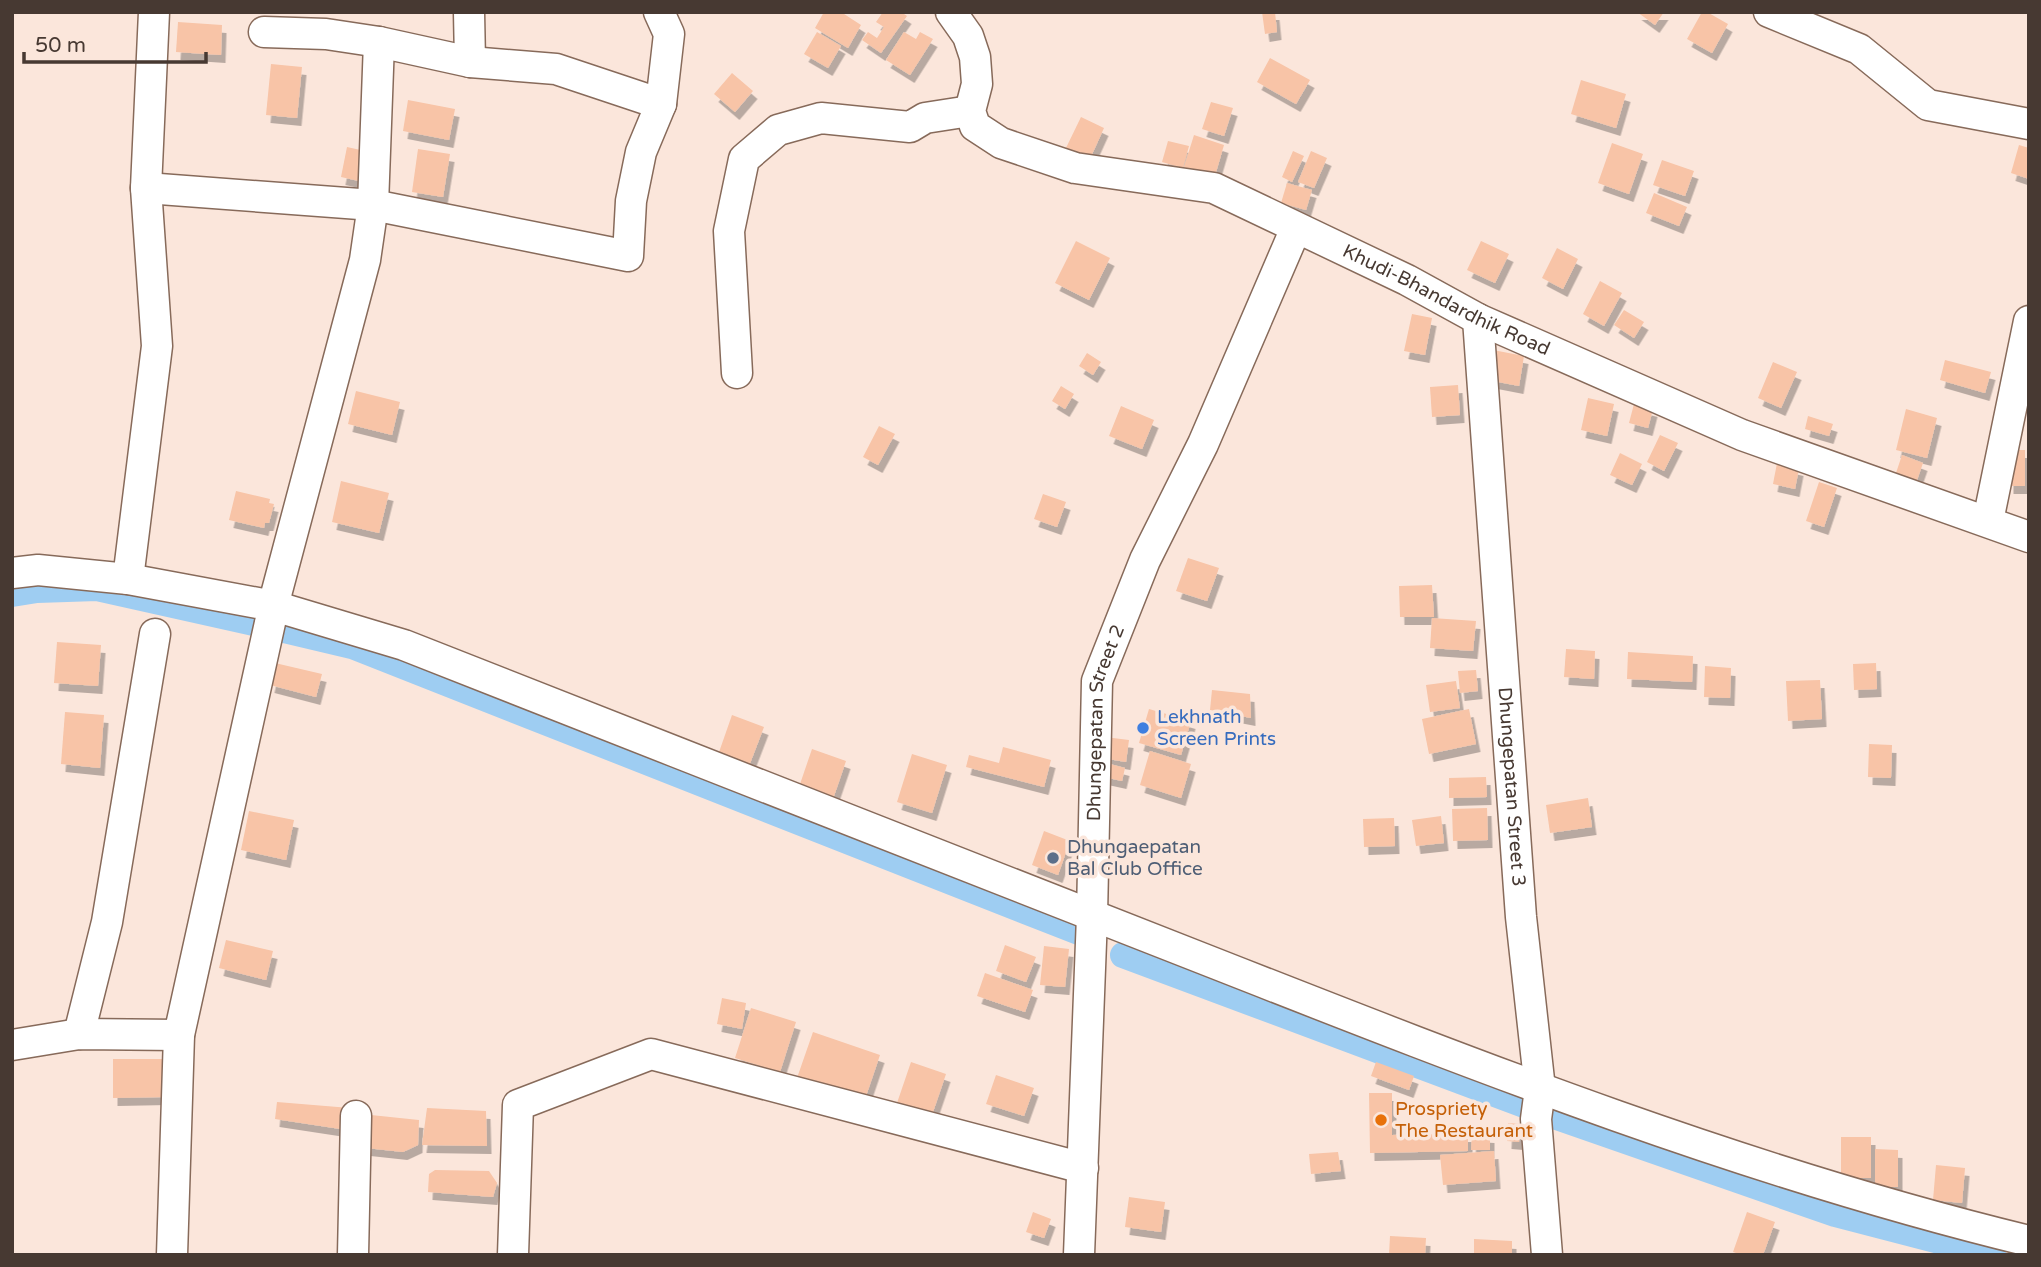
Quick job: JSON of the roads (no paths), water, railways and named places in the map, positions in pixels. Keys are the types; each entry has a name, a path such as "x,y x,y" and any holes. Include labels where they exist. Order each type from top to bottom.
{"street":[{"path":"128,579 157,346 146,188 153,12"},
{"path":"469,12 470,62"},
{"path":"146,188 373,205 628,256 631,201 641,152 661,104 669,34 659,12"},
{"path":"737,373 729,231 744,159 778,130 821,118 910,127 925,118 971,111 977,83 975,57 968,36 951,12"},
{"path":"1769,12 1858,49 1928,105 2029,124"},
{"path":"264,32 325,23 379,42 470,62 556,69 661,104"},
{"path":"172,1255 179,1035 274,606 365,260 373,205 379,42"},
{"name":"Khudi-Bhandardhik Road","path":"971,111 975,126 1001,143 1075,168 1214,188 1407,280 1478,319 1742,435 2029,537"},
{"name":"Dhungepatan Street 2","path":"1079,1255 1092,916 1097,681 1145,560 1203,444 1296,228"},
{"name":"Dhungepatan Street 3","path":"1478,319 1521,917 1540,1089 1536,1119 1547,1255"},
{"path":"1988,521 2029,321"},
{"path":"12,573 38,570 128,579 274,606 404,645 1540,1089 1796,1177 1924,1215 2029,1241"},
{"path":"79,1034 107,922 155,634"},
{"path":"12,1045 79,1034 179,1035"},
{"path":"513,1255 518,1105 651,1054 1083,1168"},
{"path":"353,1255 356,1116"}],"waterway":[{"path":"12,594 37,590 97,588 254,623"},
{"path":"276,628 352,646 1081,933"},
{"path":"1123,955 1527,1106"},
{"path":"1548,1114 1835,1214 1993,1255"}],"place":[{"name":"Lekhnath Screen Prints","path":"1143,728"},
{"name":"Dhungaepatan Bal Club Office","path":"1053,858"},
{"name":"Prospriety The Restaurant","path":"1381,1120"}]}
